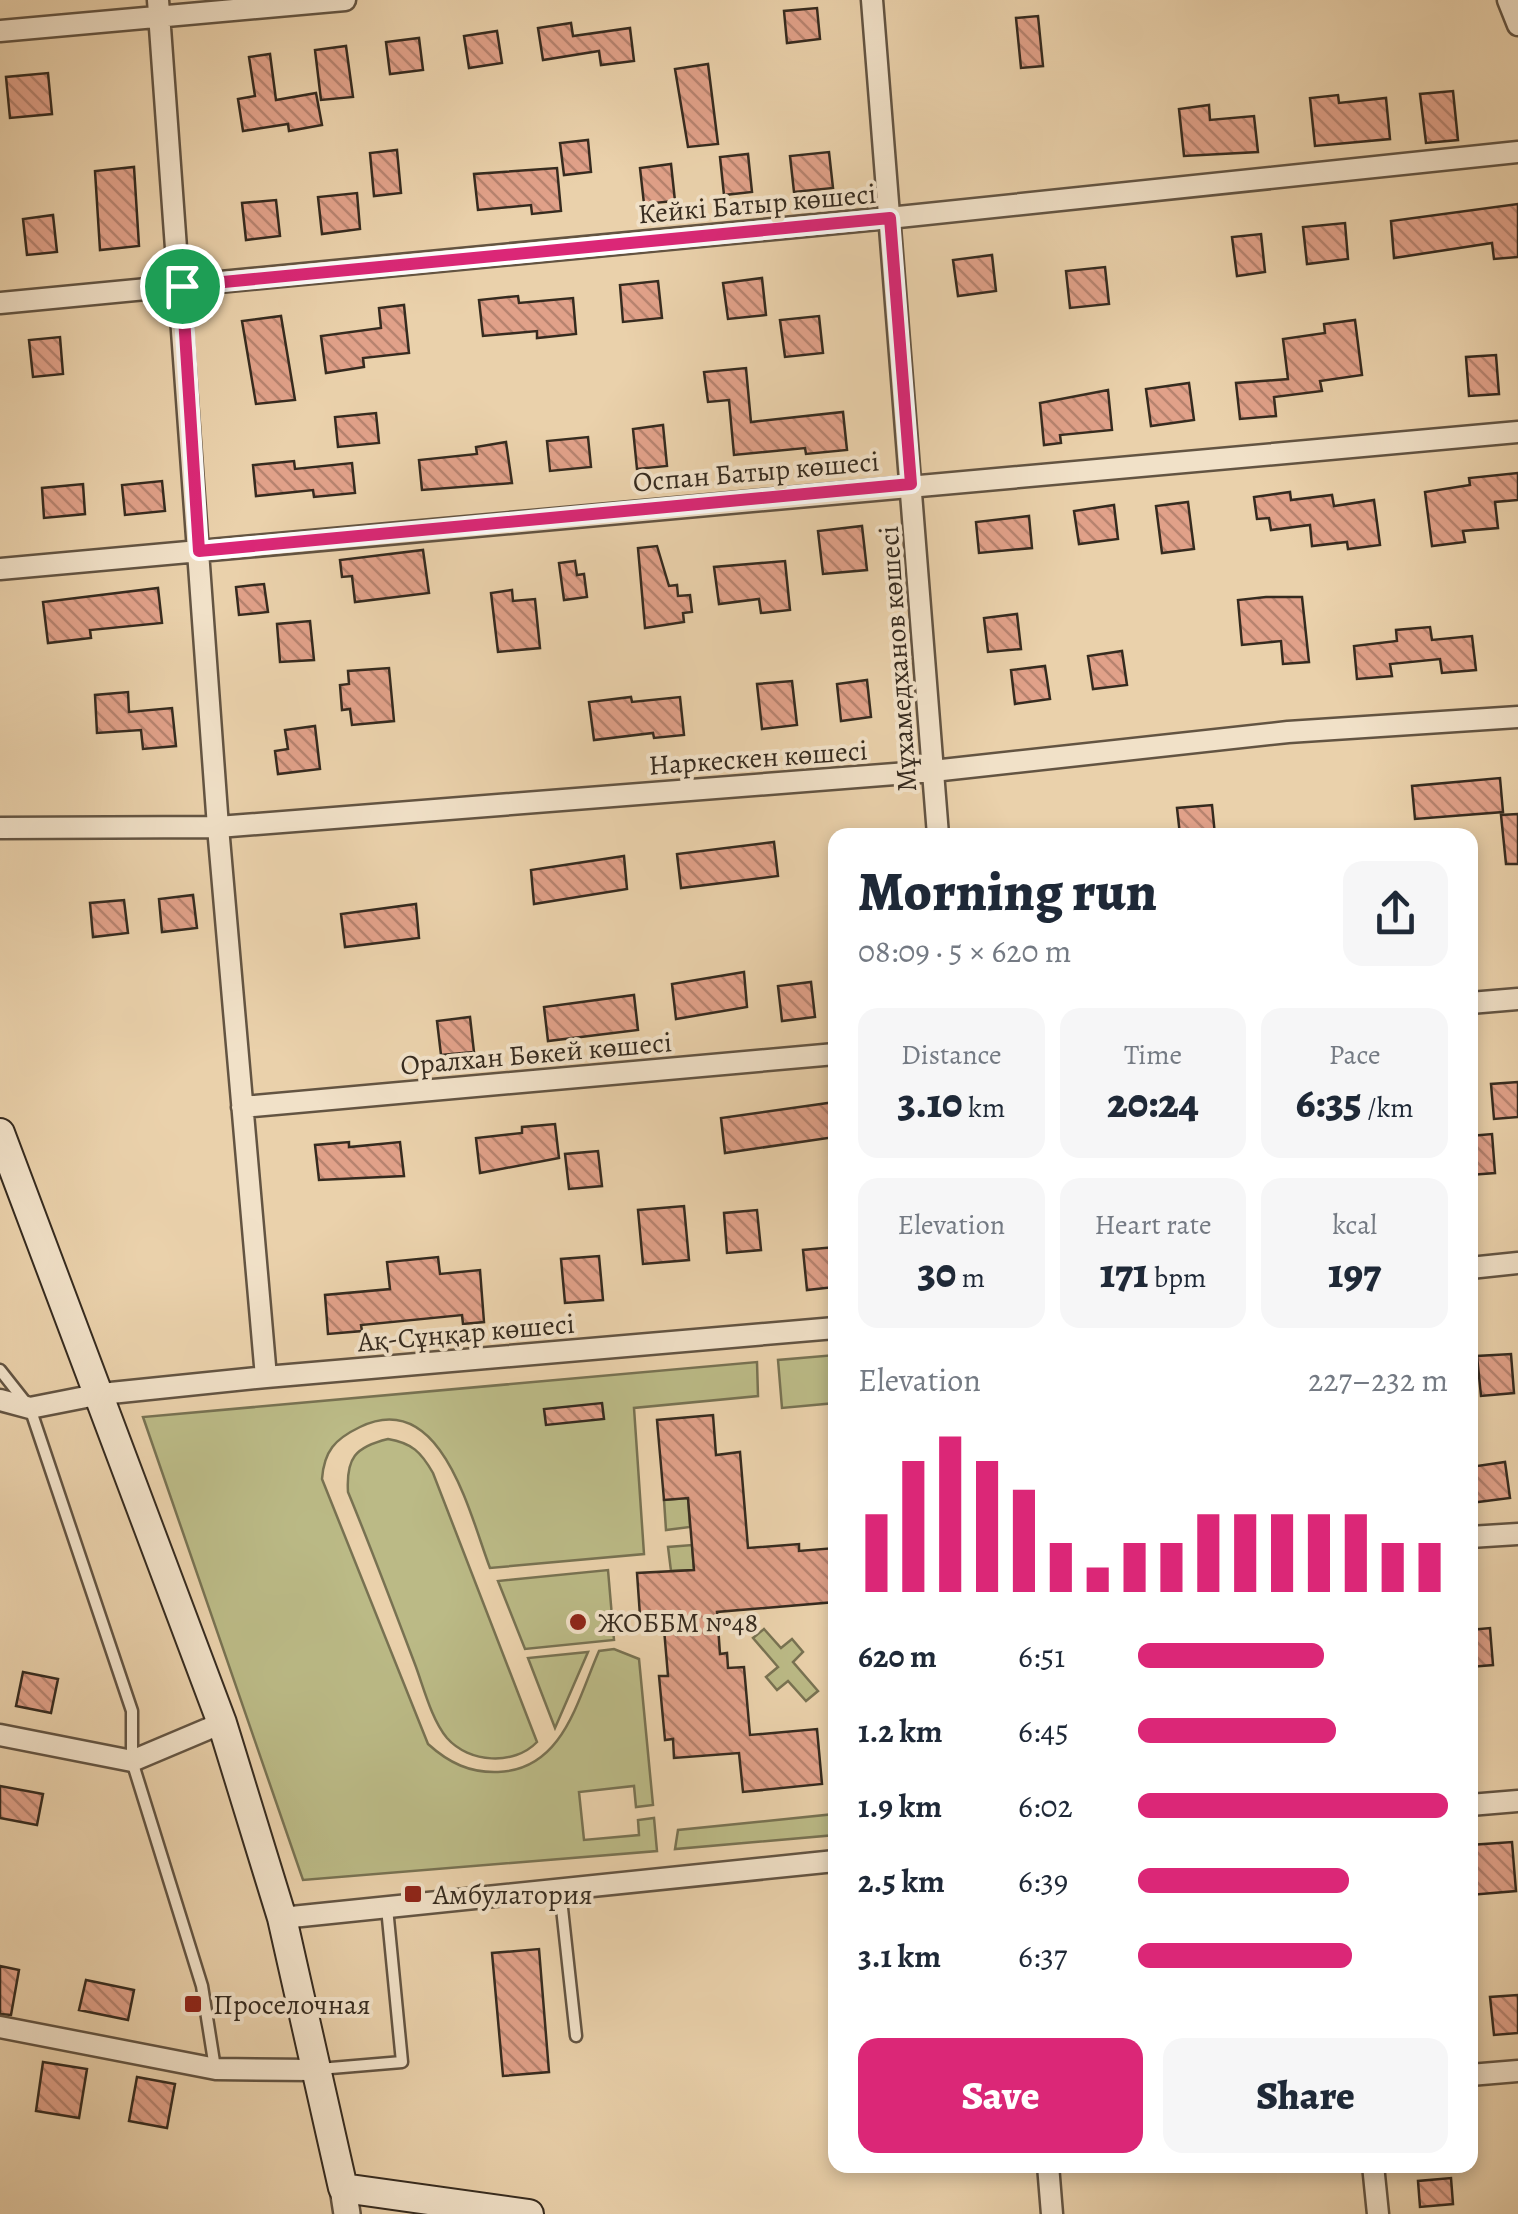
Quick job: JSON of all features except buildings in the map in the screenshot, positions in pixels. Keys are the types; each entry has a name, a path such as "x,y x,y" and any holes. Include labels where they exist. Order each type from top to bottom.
{"main road":[{"path":"0,1133 222,1723 282,1918 345,2201 529,2214"}],"street":[{"path":"0,31 159,9 345,0"},
{"name":"Мұхамедханов көшесі","path":"872,0 937,828"},
{"path":"1508,0 1518,25"},
{"path":"159,9 182,286 218,827 266,1377"},
{"name":"Кейкі Батыр көшесі","path":"0,302 890,218 1518,152"},
{"name":"Оспан Батыр көшесі","path":"0,569 1518,432"},
{"name":"Наркескен көшесі","path":"0,828 218,827 933,771 1288,732 1518,717"},
{"path":"1478,1002 1518,1000"},
{"name":"Оралхан Бөкей көшесі","path":"242,1107 828,1055"},
{"path":"1478,1267 1518,1263"},
{"name":"Ақ-Сұңқар көшесі","path":"30,1408 101,1394 266,1377 828,1329"},
{"path":"0,1400 30,1408"},
{"path":"1478,1537 1518,1534"},
{"path":"0,1736 132,1760 222,1723"},
{"path":"1478,1804 1518,1801"},
{"path":"282,1918 828,1862"},
{"path":"0,2027 216,2069 313,2070"},
{"path":"1478,2074 1518,2071"},
{"path":"1049,2173 1052,2214"},
{"path":"1374,2173 1378,2214"}],"lane":[{"path":"0,1370 30,1408 132,1711 132,1760 202,1986 216,2069"},
{"path":"560,1889 576,2036"},
{"path":"313,2070 402,2062 387,1907"}],"shaded area":[{"path":"828,1356 828,1404 782,1408 778,1360"},
{"path":"757,1362 758,1396 634,1408 644,1554 490,1568 462,1490 432,1440 412,1425 388,1419 360,1427 332,1447 322,1479 428,1744 469,1769 498,1772 520,1768 538,1759 565,1730 599,1651 614,1649 639,1659 653,1805 636,1807 634,1786 579,1792 584,1840 639,1835 638,1820 654,1818 657,1851 303,1880 143,1417"},
{"path":"388,1439 415,1450 433,1473 537,1742 516,1755 492,1758 467,1753 447,1738 429,1704 348,1492 349,1470 355,1456 360,1450"},
{"path":"688,1498 690,1527 666,1530 664,1500"},
{"path":"692,1545 694,1570 671,1571 668,1547"},
{"path":"608,1570 614,1640 525,1649 498,1581"},
{"path":"764,1629 781,1648 792,1639 803,1652 793,1662 818,1691 806,1701 788,1681 777,1690 766,1677 778,1667 753,1638"},
{"path":"588,1652 555,1728 528,1658"},
{"path":"828,1815 828,1836 675,1849 678,1830"}],"place":[{"name":"ЖОББМ №48","path":"578,1622"},
{"name":"Амбулатория","path":"413,1894"},
{"name":"Проселочная","path":"193,2004"}],"route":[{"path":"890,218 911,484 199,551 182,286 890,218"}]}
